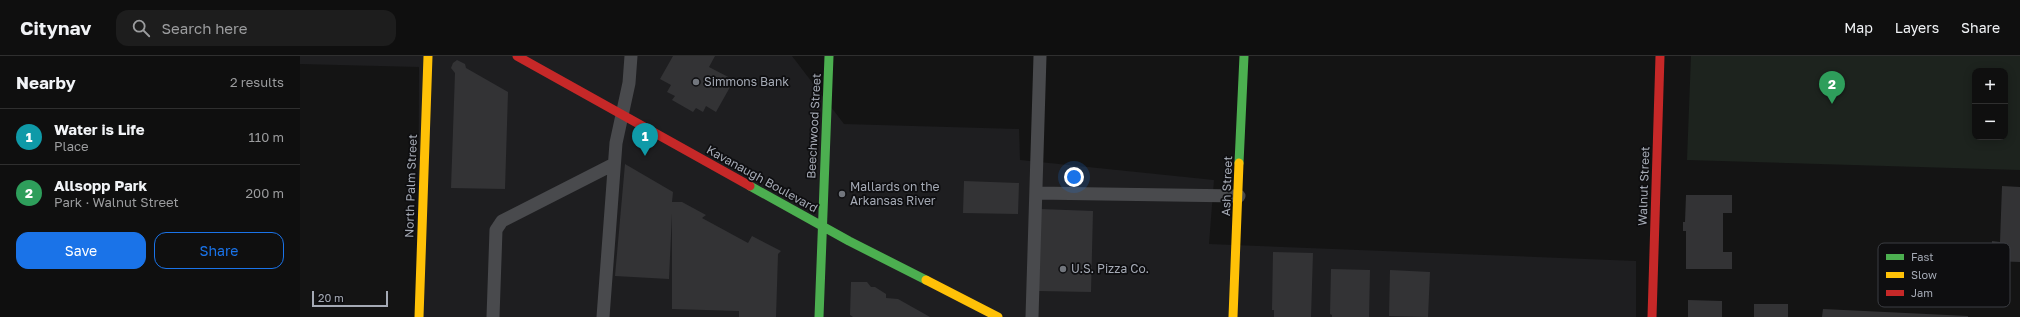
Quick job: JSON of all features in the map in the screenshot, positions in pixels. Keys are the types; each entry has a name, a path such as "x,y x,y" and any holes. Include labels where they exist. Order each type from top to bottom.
{"street":[{"name":"North Palm Street","path":"419,317 428,56"},
{"name":"Kavanaugh Boulevard","path":"517,56 622,116 822,225 959,298 998,317"},
{"name":"Beechwood Street","path":"819,317 829,56"},
{"name":"Ash Street","path":"1233,317 1244,56"},
{"name":"Walnut Street","path":"1652,317 1660,56"}],"lane":[{"path":"603,317 616,143 629,83 631,56"},
{"path":"1032,317 1040,56"},
{"path":"493,317 496,230 498,224 614,164"},
{"path":"1036,193 1239,196"}],"shaded area":[{"path":"300,56 792,56 844,124 1019,129 1020,160 1214,180 1209,244 1636,261 1636,317 418,317 419,67 300,64"},
{"path":"1691,56 2020,56 2020,170 1687,160"}],"building":[{"path":"673,56 715,56 709,67 734,80 716,112 706,106 703,112 696,108 693,112 672,100 675,96 667,92 671,85 660,79"},
{"path":"457,60 465,64 466,68 508,92 505,189 451,188 455,73 451,68 453,63"},
{"path":"625,164 673,192 672,202 682,202 706,215 702,218 748,243 752,236 781,251 778,254 776,317 739,317 739,311 672,309 672,213 669,279 615,276"},
{"path":"964,181 1019,183 1018,214 963,213"},
{"path":"2002,186 2020,187 2020,262 2010,262 2010,243 1992,243 1992,241 2000,242"},
{"path":"1686,195 1732,195 1732,213 1723,213 1723,252 1732,252 1732,269 1686,269 1686,231 1683,231 1683,222 1685,222"},
{"path":"1040,209 1093,211 1091,292 1038,291"},
{"path":"1273,252 1313,253 1311,317 1274,317 1274,310 1272,310"},
{"path":"1331,269 1370,270 1369,317 1332,317 1330,314"},
{"path":"1390,270 1430,272 1428,317 1389,316"},
{"path":"851,282 867,282 871,287 875,287 886,294 886,298 898,299 930,317 853,317 850,315"},
{"path":"1688,300 1722,301 1722,317 1688,317"},
{"path":"1754,304 1788,304 1788,317 1754,317"},
{"path":"1823,309 1968,316 1968,317 1822,317"}],"traffic: fast":[{"path":"819,317 829,56"},
{"path":"1239,163 1244,56"},
{"path":"750,186 849,241 926,280"}],"traffic: slow":[{"path":"419,317 428,56"},
{"path":"1233,317 1239,163"},
{"path":"926,280 998,317"}],"traffic: jam":[{"path":"517,56 750,186"},
{"path":"1652,317 1660,56"}],"place":[{"name":"Simmons Bank","path":"696,82"},
{"name":"Allsopp Park","path":"1832,104"},
{"name":"Water is Life","path":"645,156"},
{"name":"Mallards on the Arkansas River","path":"842,194"},
{"name":"U.S. Pizza Co.","path":"1063,269"}]}
